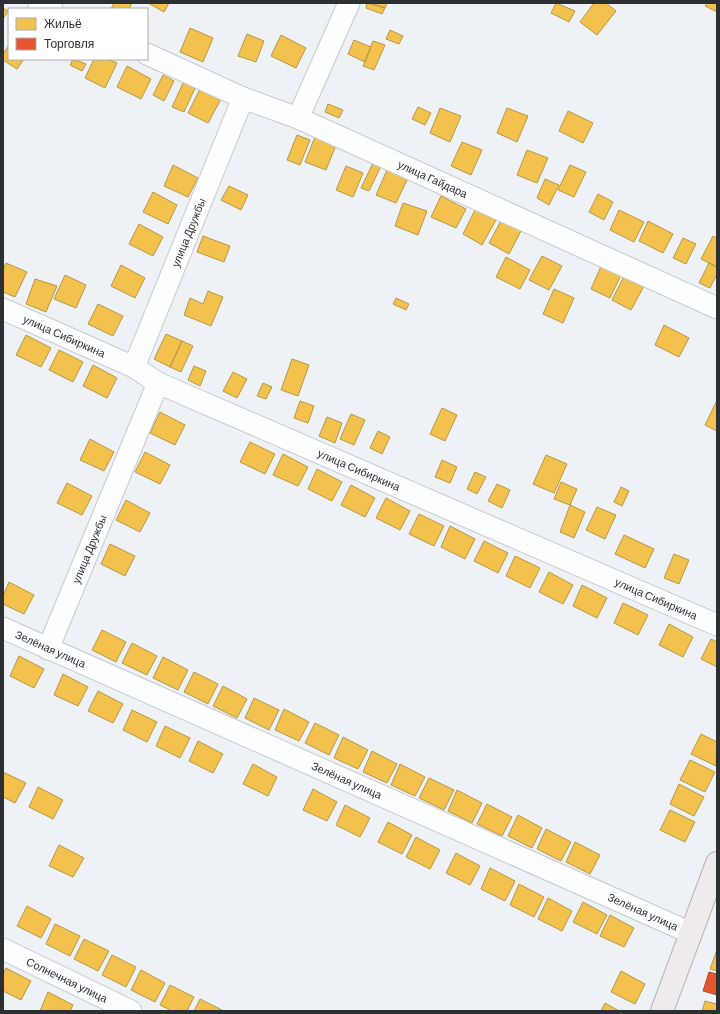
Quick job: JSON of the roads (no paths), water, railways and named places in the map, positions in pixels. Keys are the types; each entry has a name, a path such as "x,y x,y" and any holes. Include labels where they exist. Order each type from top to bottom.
{"main road":[{"path":"662,1011 717,863"}],"street":[{"path":"39,3 50,8"},
{"path":"298,118 349,3"},
{"name":"улица Гайдара","path":"148,54 243,98 298,118 717,308"},
{"name":"улица Дружбы","path":"134,367 243,98"},
{"name":"улица Сибиркина","path":"3,310 134,367 158,383 717,625"},
{"name":"улица Дружбы","path":"48,649 158,383"},
{"name":"Зелёная улица","path":"3,628 691,933"},
{"name":"Солнечная улица","path":"3,949 131,1011"}]}
